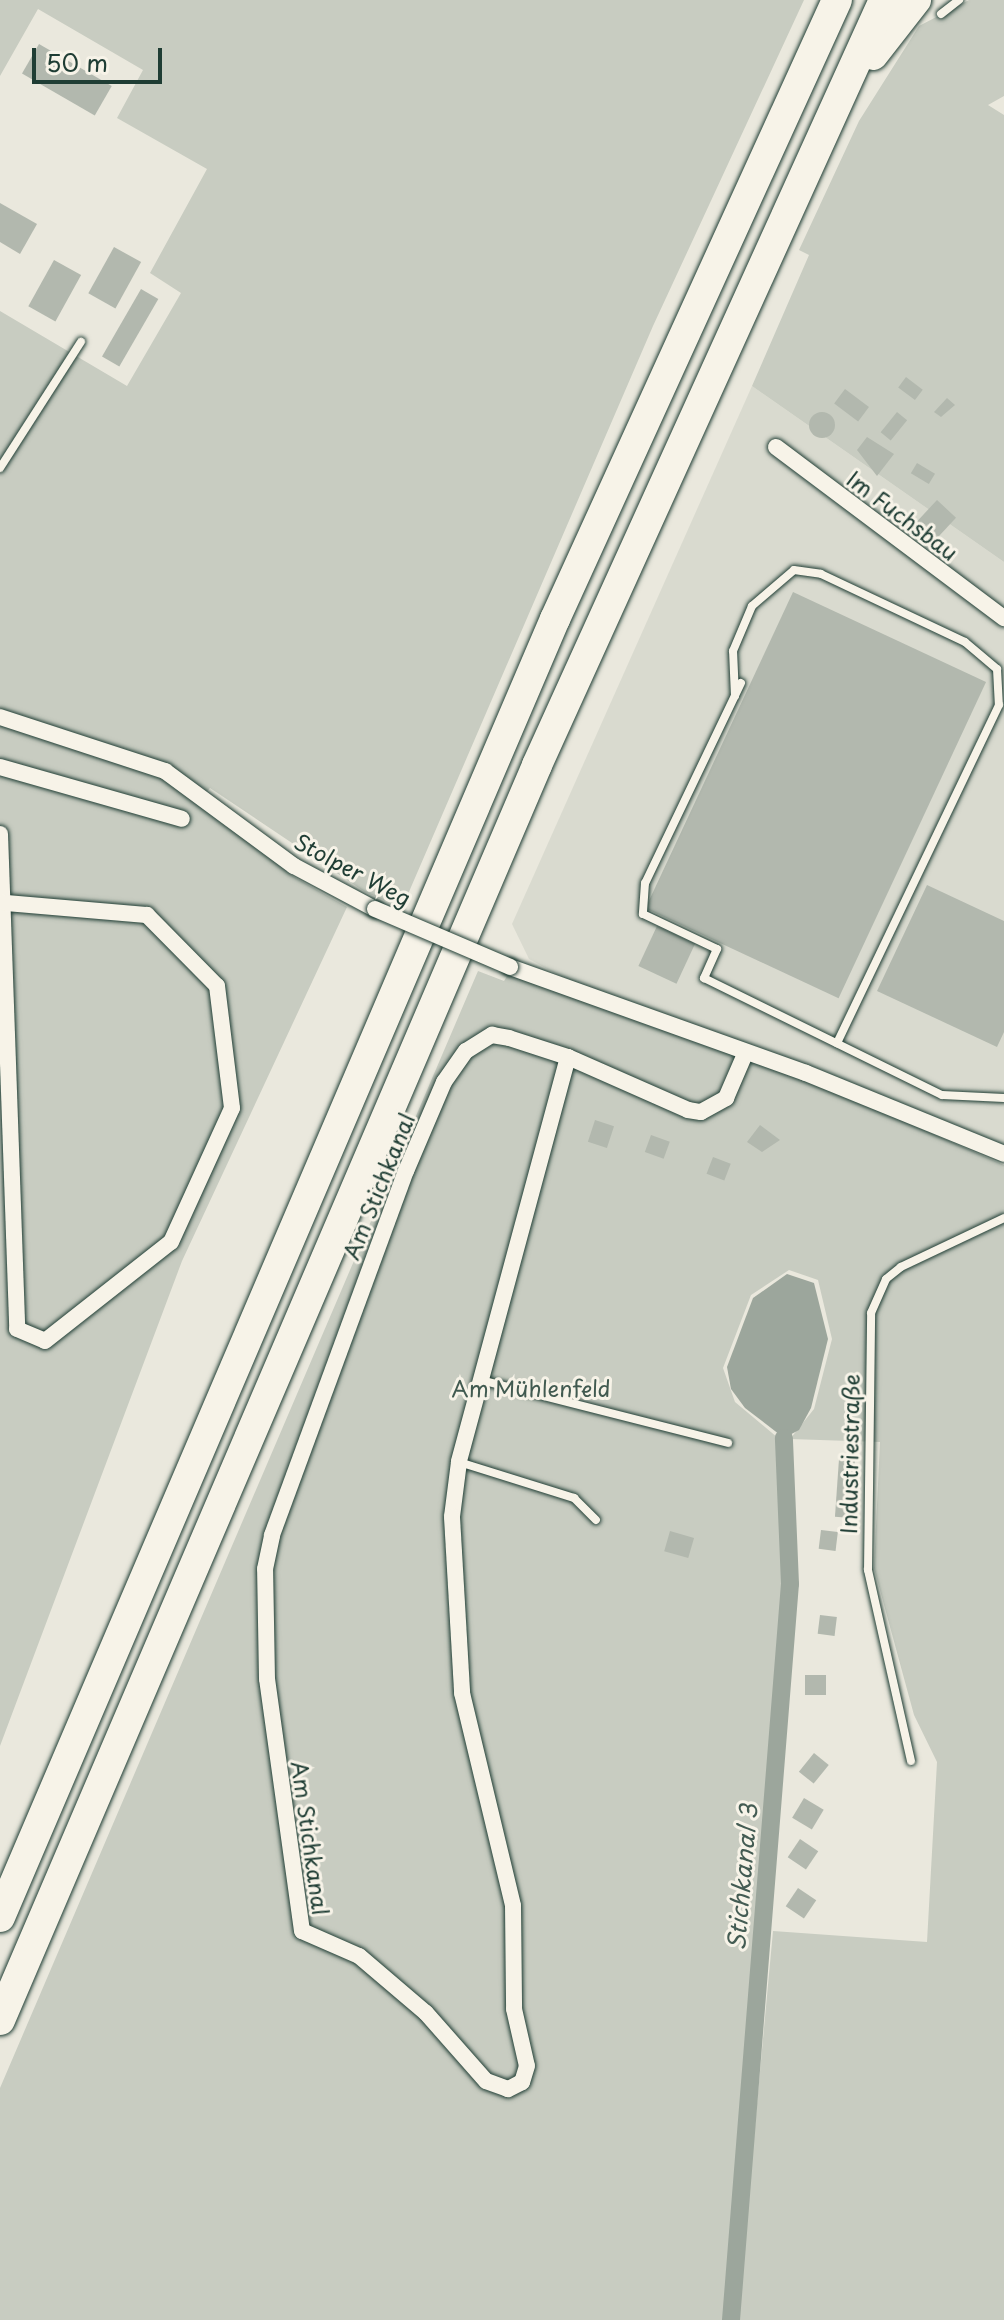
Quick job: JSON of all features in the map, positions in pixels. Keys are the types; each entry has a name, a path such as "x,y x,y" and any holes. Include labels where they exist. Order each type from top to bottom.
{"highway":[{"path":"787,107 826,0"},
{"path":"0,1917 549,633 837,0"},
{"path":"0,2020 544,751 815,144 884,0"},
{"path":"815,144 928,7"}],"street":[{"name":"Im Fuchsbau","path":"776,447 1004,618"},
{"name":"Stolper Weg","path":"0,717 165,771 294,866 375,909 510,967 745,1054"},
{"path":"0,767 182,819"},
{"path":"0,834 6,903 17,1329 45,1341 171,1242 232,1108 217,986 147,915 6,903"},
{"name":"Am Stichkanal","path":"568,1057 459,1462 451,1540 462,1693 509,1877 514,2009 527,2066 522,2082 508,2089 486,2081 426,2013 359,1956 302,1931 267,1679 265,1569 284,1487 333,1355 452,1067 492,1035 568,1057 701,1112 726,1098 745,1054"},
{"path":"745,1054 1004,1154"}],"lane":[{"path":"928,7 959,0"},
{"path":"0,468 81,342"},
{"path":"735,696 733,651 752,606 794,570 821,574 965,642 997,669 999,705 837,1043"},
{"path":"741,683 645,883 643,914 717,949 704,978 957,1100 1004,1098"},
{"name":"Industriestraße","path":"911,1761 868,1570 871,1313 886,1279 901,1267 1004,1218"},
{"path":"481,1380 728,1443"},
{"path":"459,1462 574,1498 596,1520"}],"shaded area":[{"path":"752,386 1004,562 1004,1145 579,986 529,959 512,924"},
{"path":"787,1274 814,1283 828,1339 811,1408 799,1430 784,1438 745,1408 731,1389 727,1367 753,1298"}],"green space":[{"path":"0,0 804,0 653,326 402,908 365,892 210,788 199,802 294,877 347,907 182,1261 0,1746 0,311 127,386 181,293 150,273 207,169 117,118 143,70 38,9 0,76"},
{"path":"969,0 1004,0 1004,96 988,105 1004,115 1004,562 752,386 809,255 799,250 859,121 919,26"},
{"name":"Am Mühlenfeld","path":"478,971 504,981 509,973 807,1079 1004,1165 1004,2320 737,2320 773,1931 927,1942 937,1762 914,1715 874,1568 880,1442 790,1439 814,1409 832,1339 818,1280 789,1270 751,1295 723,1368 735,1402 778,1438 784,1581 725,2320 0,2320 0,2088"}],"building":[{"path":"39,44 112,86 95,115 22,73"},
{"path":"0,203 37,224 20,254 0,242"},
{"path":"114,247 141,262 115,308 88,293"},
{"path":"54,260 81,275 55,321 28,306"},
{"path":"141,289 158,299 119,367 102,357"},
{"path":"906,377 923,390 915,400 898,387"},
{"path":"845,389 869,407 858,421 834,403"},
{"path":"947,398 955,405 941,417 934,412"},
{"path":"822,412 831,416 835,425 831,434 822,438 813,434 809,425 813,416"},
{"path":"897,412 907,420 891,440 881,432"},
{"path":"867,437 894,454 877,476 857,450"},
{"path":"917,463 935,474 929,484 911,473"},
{"path":"937,500 956,518 936,540 917,522"},
{"path":"793,592 986,682 839,998 646,908"},
{"path":"927,885 1004,921 1004,1032 997,1047 877,991"},
{"path":"657,926 695,944 676,984 638,966"},
{"path":"595,1120 614,1126 607,1148 588,1142"},
{"path":"760,1125 780,1140 762,1152 747,1142"},
{"path":"651,1135 670,1142 664,1159 645,1152"},
{"path":"713,1157 731,1164 724,1181 707,1174"},
{"path":"839,1459 855,1460 851,1518 835,1517"},
{"path":"821,1530 838,1532 836,1551 819,1549"},
{"path":"670,1531 694,1538 688,1558 664,1551"},
{"path":"820,1615 837,1617 835,1636 818,1634"},
{"path":"805,1675 826,1675 826,1695 805,1695"},
{"path":"814,1753 829,1765 814,1784 799,1772"},
{"path":"804,1798 824,1810 812,1830 792,1818"},
{"path":"800,1839 818,1851 806,1870 788,1857"},
{"path":"798,1888 816,1900 804,1919 786,1906"}],"waterway":[{"name":"Stichkanal 3","path":"731,2320 790,1584 784,1438"}]}
